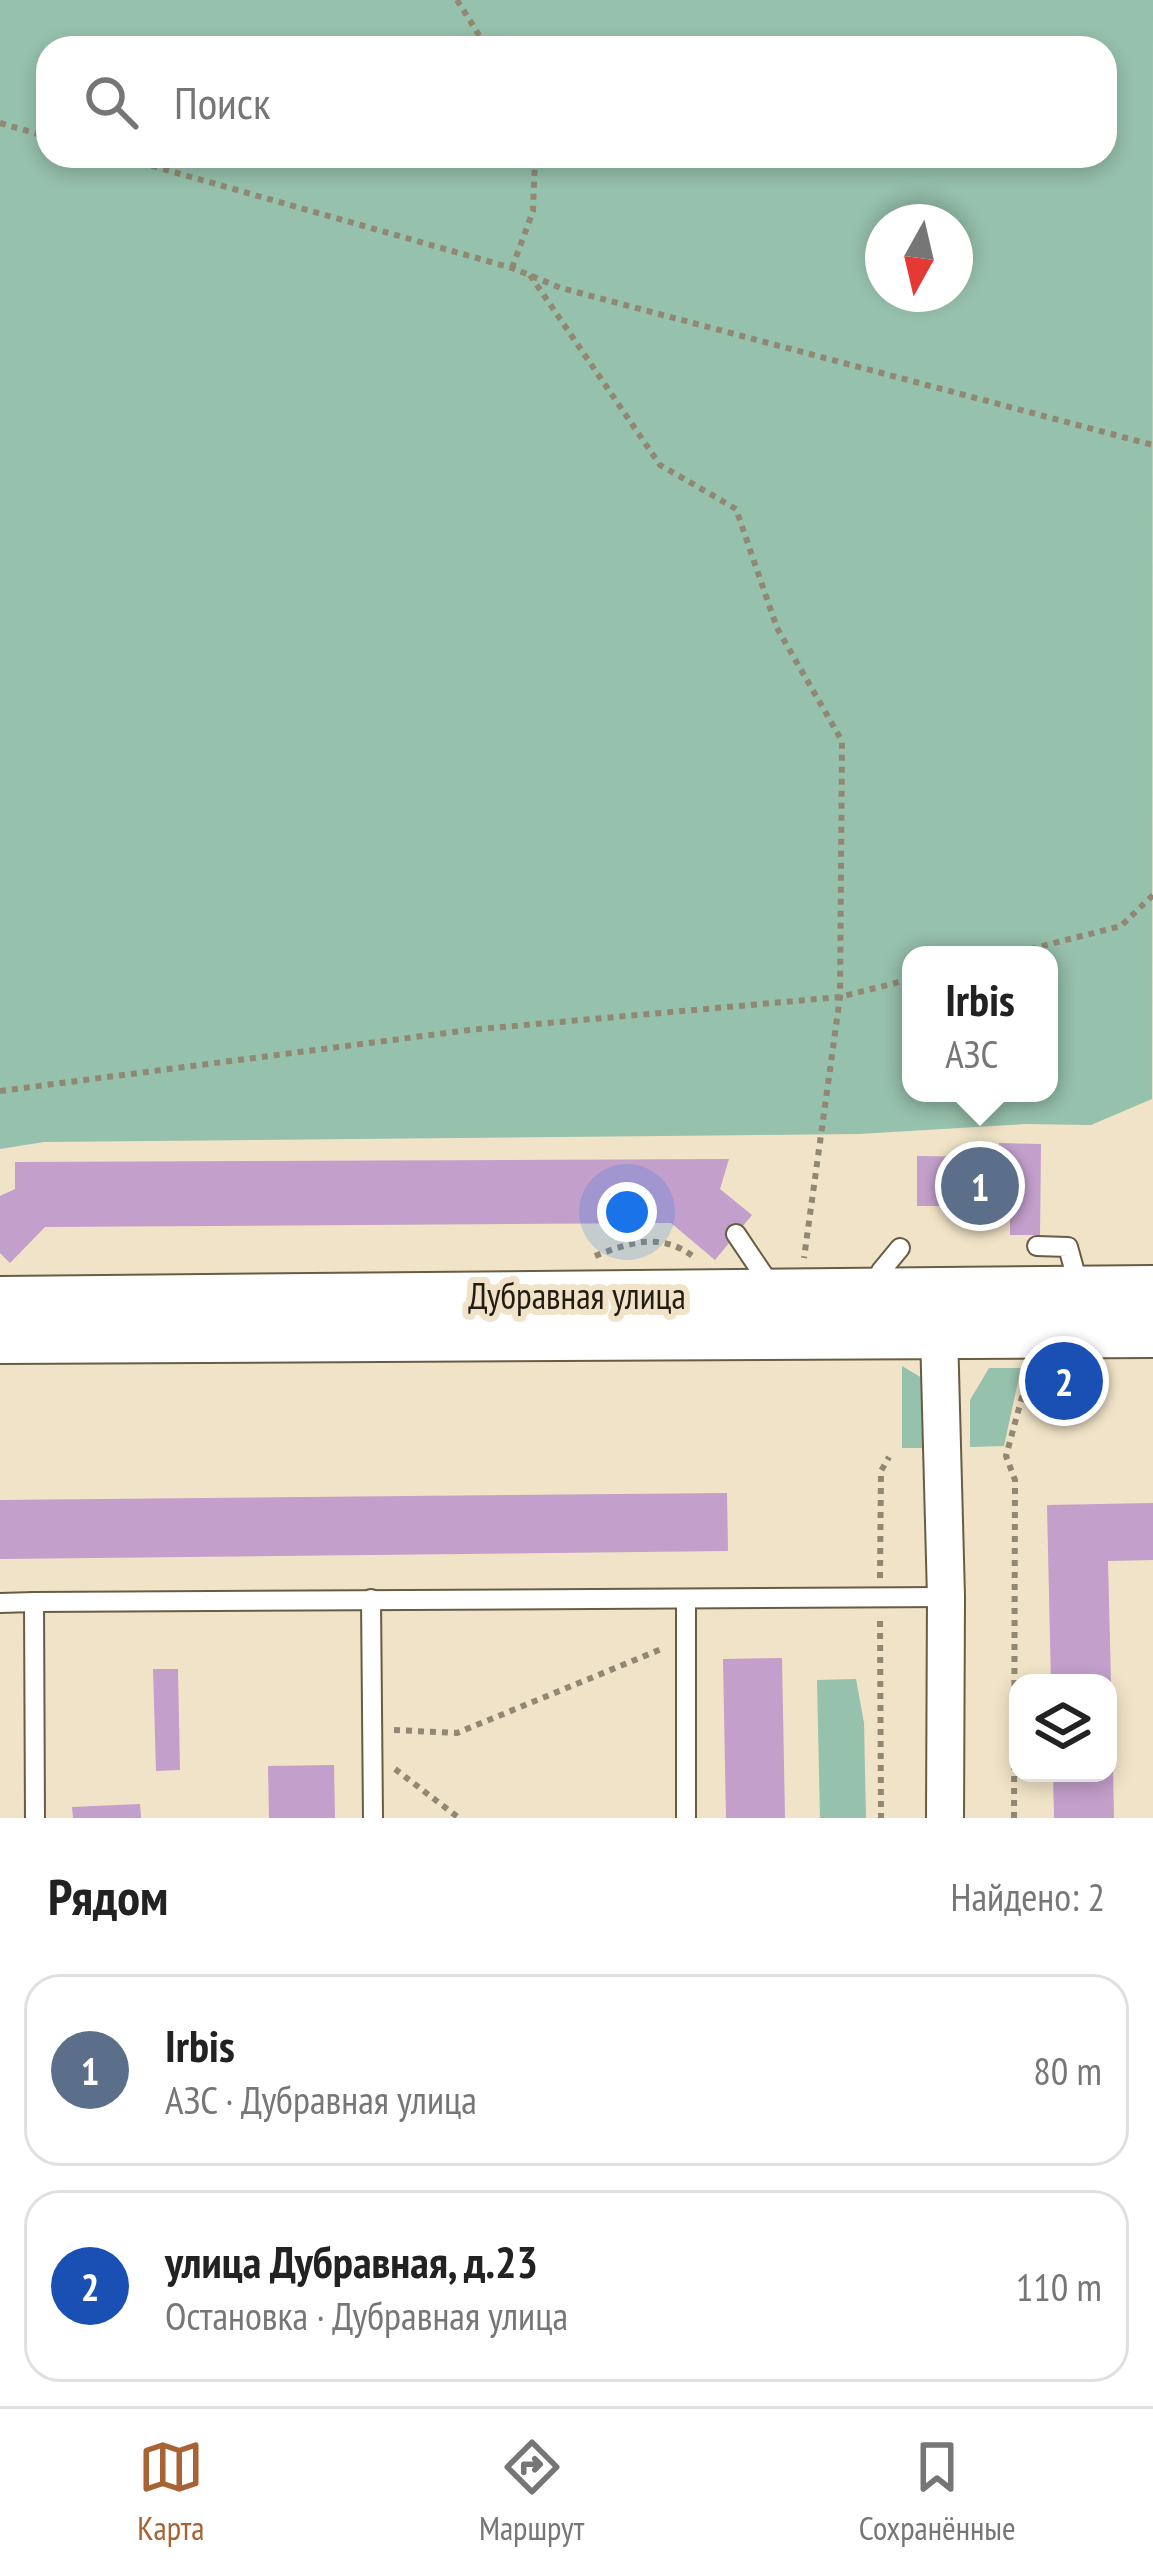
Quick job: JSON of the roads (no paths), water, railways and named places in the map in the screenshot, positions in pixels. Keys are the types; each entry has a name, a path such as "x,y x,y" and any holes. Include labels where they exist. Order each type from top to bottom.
{"street":[{"name":"Дубравная улица","path":"0,1301 873,1294 939,1313 1079,1292 1153,1290"},
{"name":"Дубравная улица","path":"0,1339 939,1313 1153,1333"},
{"path":"939,1313 946,1597 945,1818"}],"lane":[{"path":"736,1234 788,1294"},
{"path":"1037,1246 1068,1246 1079,1292"},
{"path":"873,1294 881,1270 900,1248"},
{"path":"0,1603 946,1597"},
{"path":"370,1599 373,1818"},
{"path":"686,1600 686,1818"},
{"path":"34,1602 35,1818"}],"place":[{"name":"Irbis","path":"980,1186"},
{"name":"улица Дубравная, д.23","path":"1064,1381"}]}
